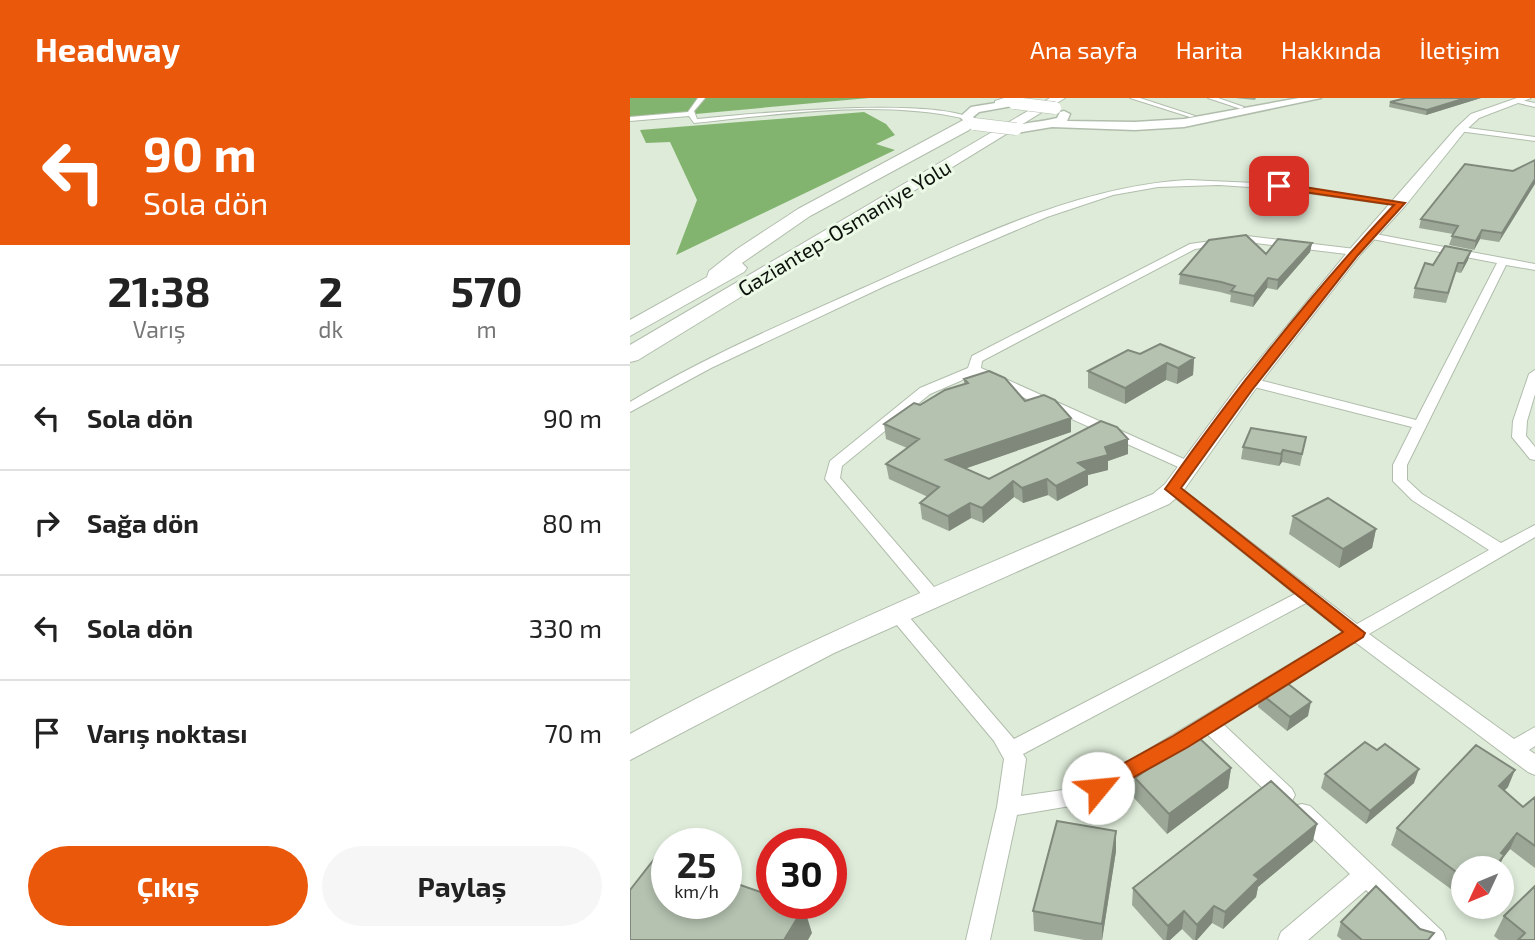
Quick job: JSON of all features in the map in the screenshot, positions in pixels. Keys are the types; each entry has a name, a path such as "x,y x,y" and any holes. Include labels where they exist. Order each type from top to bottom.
{"highway":[{"name":"Gaziantep-Osmaniye Yolu","path":"630,329 1035,98"},
{"name":"Gaziantep-Osmaniye Yolu","path":"630,355 1074,98"},
{"path":"993,105 1015,101"},
{"path":"700,289 740,254 813,209 964,127 968,117"},
{"path":"706,310 765,286 964,164 1023,133 1046,126"}],"main road":[{"path":"1015,101 1060,108 1089,121 1133,122 1192,116 1282,98"},
{"path":"993,105 975,109 968,117 1016,130 1046,126 1135,126 1184,123 1316,98"},
{"path":"1046,126 1060,108"}],"street":[{"path":"694,117 695,105 702,98"},
{"path":"1133,98 1192,116"},
{"path":"1210,98 1241,107"},
{"path":"630,748 727,694 897,614 1161,499 1173,489 1251,382 1355,253 1461,129 1475,116 1526,101"},
{"path":"694,117 852,102 954,105"},
{"path":"630,119 900,105 954,111 968,117"},
{"path":"1461,129 1535,139"},
{"path":"630,408 703,365 867,290 995,235 1098,196 1158,184 1228,183 1279,186 1400,203"},
{"path":"1370,236 1535,267"},
{"path":"974,370 976,359 1193,246 1247,239 1355,253"},
{"path":"1501,550 1417,497 1400,481 1400,465 1503,261"},
{"path":"934,598 832,479 835,464 925,391 974,370 1190,467"},
{"path":"1535,374 1520,422 1520,438 1535,456"},
{"path":"1251,382 1421,425"},
{"path":"1173,489 1306,595 1535,766"},
{"path":"1008,807 1080,797 1116,780 1356,633 1535,530"},
{"path":"1010,751 1306,595"},
{"path":"897,614 1000,735 1015,759 1008,807 978,940"},
{"path":"1210,724 1434,940"},
{"path":"1515,750 1535,735"},
{"path":"1290,940 1366,875"}],"green space":[{"path":"630,98 869,98 630,120"},
{"path":"864,112 886,124 895,135 876,144 895,150 676,255 697,200 670,142 646,143 640,130"}],"building":[{"path":"1406,98 1466,98 1427,110 1390,102"},
{"path":"1535,160 1535,179 1502,233 1482,230 1476,241 1452,236 1458,226 1421,219 1465,164 1513,171"},
{"path":"1246,235 1266,254 1278,239 1312,243 1278,280 1268,278 1254,296 1231,291 1235,286 1180,274 1209,240"},
{"path":"1445,246 1471,251 1464,263 1458,263 1448,293 1415,288 1425,263 1433,265"},
{"path":"1160,344 1194,358 1178,368 1167,363 1125,388 1088,371 1128,350 1140,354"},
{"path":"989,371 1005,378 1025,401 1044,395 1055,400 1071,418 946,460 989,479 1101,421 1117,427 1128,439 1105,447 1108,455 1078,463 1088,470 1056,486 1047,479 1022,488 1013,481 982,508 970,503 948,516 920,503 939,487 886,464 919,439 884,424 914,403 920,405 945,390 968,383 964,379"},
{"path":"1251,428 1306,437 1302,454 1283,450 1281,454 1243,447"},
{"path":"1328,498 1376,529 1343,549 1293,516"},
{"path":"1282,679 1311,702 1290,717 1260,693"},
{"path":"1196,735 1231,768 1169,814 1135,778"},
{"path":"1365,742 1377,750 1385,744 1419,769 1370,811 1325,774"},
{"path":"1476,745 1515,770 1499,786 1523,807 1535,797 1535,846 1517,833 1501,853 1503,856 1451,856 1451,868 1397,828"},
{"path":"1271,781 1317,824 1254,875 1259,879 1225,912 1214,906 1197,925 1184,911 1168,926 1133,888"},
{"path":"1057,821 1116,831 1102,924 1033,911"},
{"path":"651,863 651,919 742,919 742,886 756,890 756,919 797,919 784,940 630,940 630,890"},
{"path":"1376,886 1420,929 1434,933 1428,940 1362,940 1341,922"},
{"path":"1535,886 1535,940 1518,940 1525,933 1508,919 1514,919 1514,906"}],"route":[{"path":"1098,788 1181,741 1356,633 1173,489 1247,387 1355,253 1400,203 1279,186"}]}
